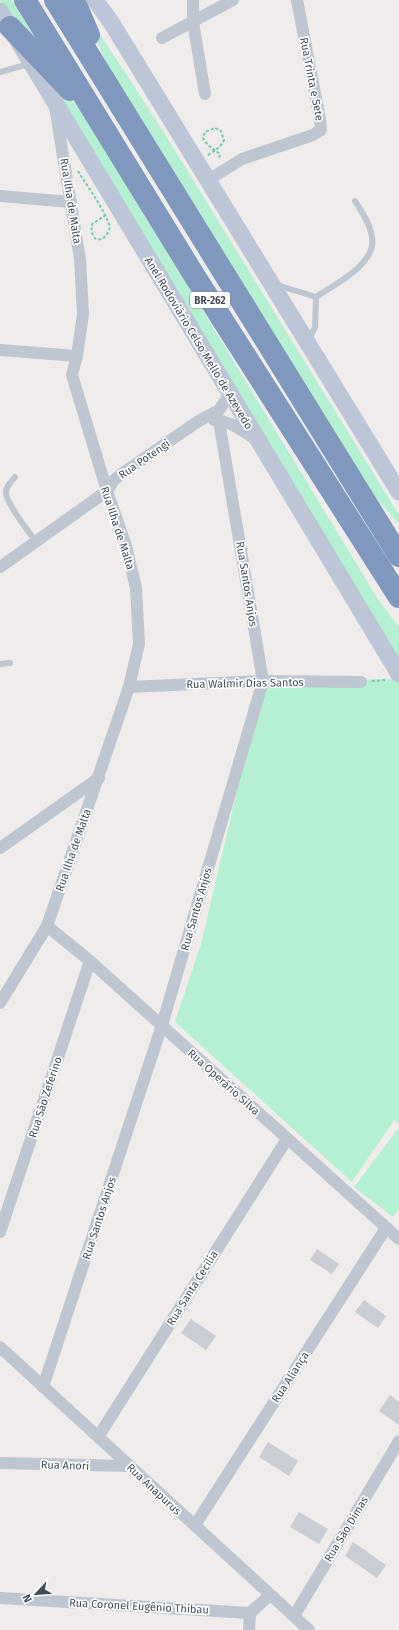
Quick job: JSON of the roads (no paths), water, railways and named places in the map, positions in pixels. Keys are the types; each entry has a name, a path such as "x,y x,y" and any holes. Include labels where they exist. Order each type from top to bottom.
{"highway":[{"name":"BR-262","path":"25,0 194,275 399,597"},
{"name":"BR-262","path":"55,0 122,111 399,556"},
{"path":"74,0 122,111"},
{"path":"5,19 99,120"},
{"path":"343,465 399,534"}],"main road":[{"path":"96,0 399,492"},
{"name":"Anel Rodoviário Celso Mello de Azevedo","path":"5,19 258,441 395,677"}],"street":[{"path":"193,0 193,22 205,94"},
{"path":"162,38 233,0"},
{"name":"Rua Trinta e Sete","path":"205,175 242,159 321,130 319,112 297,0"},
{"name":"Rua Ilha de Malta","path":"0,1003 46,926 99,778 129,687 139,644 136,588 126,546 107,491 72,375 78,356 83,314 80,259 55,104"},
{"path":"0,196 71,202"},
{"path":"0,350 78,356"},
{"name":"Rua Potengi","path":"0,567 107,491 114,480 123,473 197,422 219,410 230,394"},
{"path":"197,422 220,421 242,430 258,441"},
{"name":"Rua Santos Anjos","path":"43,1387 162,1026 263,682 220,421"},
{"name":"Rua Walmir Dias Santos","path":"129,687 263,682 361,682"},
{"path":"0,848 99,778"},
{"name":"Rua Operário Silva","path":"46,926 90,962 399,1239"},
{"name":"Rua São Zeferino","path":"0,1232 90,962"},
{"name":"Rua Santa Cecília","path":"98,1437 287,1139"},
{"name":"Rua Aliança","path":"195,1525 386,1228"},
{"name":"Rua Anapurus","path":"0,1347 309,1630"},
{"name":"Rua São Dimas","path":"294,1616 399,1441"},
{"name":"Rua Anori","path":"0,1463 130,1466"},
{"path":"249,1630 250,1613 270,1595"},
{"name":"Rua Coronel Eugênio Thibau","path":"0,1598 250,1613"}],"lane":[{"path":"0,72 31,63"},
{"path":"316,297 357,269 366,261 371,252 372,238 367,222 355,201"},
{"path":"271,283 316,297"},
{"path":"308,343 315,327 316,297"},
{"path":"16,477 7,486 6,494 9,502 36,541"},
{"path":"0,664 10,663"}]}
